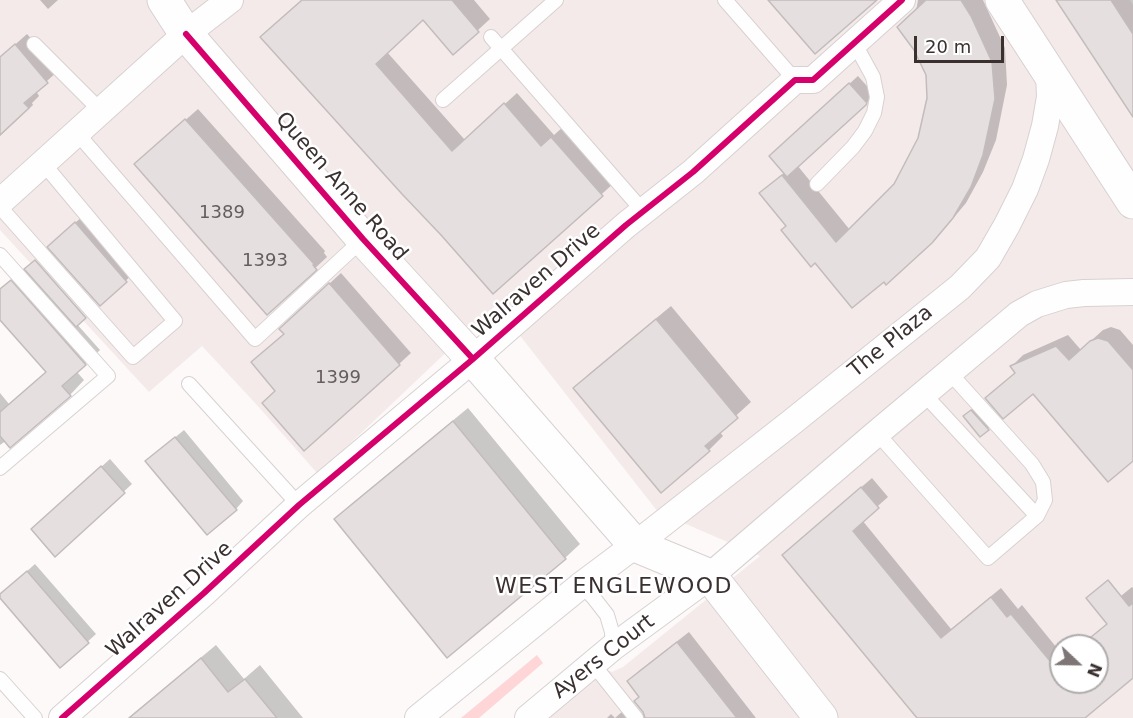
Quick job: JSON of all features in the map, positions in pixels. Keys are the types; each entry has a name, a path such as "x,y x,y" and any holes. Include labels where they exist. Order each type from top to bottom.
{"street":[{"name":"Queen Anne Road","path":"164,0 186,34 635,545 710,576 821,718"},
{"path":"0,202 186,34 230,0"},
{"name":"Walraven Drive","path":"62,718 299,506 643,211 693,172 795,80 813,80 902,0"},
{"path":"1002,0 1133,202"},
{"name":"The Plaza","path":"635,545 960,287 988,258 1025,189 1036,159 1050,97 1049,72"},
{"path":"710,576 1019,314 1037,304 1058,297 1084,293 1133,292"},
{"path":"418,718 579,587 635,545"},
{"name":"Ayers Court","path":"541,714 613,647 710,576"}],"lane":[{"path":"443,100 556,0"},
{"path":"725,0 795,80"},
{"path":"491,37 643,211"},
{"path":"34,44 101,111"},
{"path":"817,184 853,147 865,131 876,106 877,97 873,77 861,55 852,45"},
{"path":"76,133 255,339 363,238"},
{"path":"0,207 133,357 175,321 44,163"},
{"path":"0,255 108,376 0,468"},
{"path":"877,433 988,558 1037,516 1045,500 1043,482 1032,464 949,372"},
{"path":"189,384 299,506"},
{"path":"924,394 1037,516"},
{"path":"579,587 593,597 607,615 613,647"},
{"path":"593,664 636,718"},
{"path":"0,680 35,718"}],"shaded area":[{"path":"0,0 1130,0 1133,5 1133,718 528,718 593,664 612,672 623,667 760,556 658,512 496,305 318,474 202,346 149,392 0,230"},
{"path":"537,655 543,663 479,718 461,718"}],"building":[{"path":"302,0 452,0 479,32 453,55 423,20 376,64 452,151 504,103 541,146 551,137 603,196 493,294 260,37"},
{"path":"768,0 877,0 815,54"},
{"path":"926,0 961,0 992,62 995,99 983,155 971,187 953,218 932,243 886,285 884,282 852,308 815,263 811,267 781,230 786,226 759,193 782,175 836,242 894,184 918,138 927,98 926,75 914,50 897,27"},
{"path":"1056,0 1111,0 1133,34 1133,117"},
{"path":"15,44 48,83 24,103 29,108 0,135 0,57"},
{"path":"849,83 867,103 866,105 787,177 769,156"},
{"path":"185,119 317,270 267,315 134,164"},
{"path":"75,222 127,282 100,306 47,247"},
{"path":"35,260 86,318 76,327 24,269"},
{"path":"11,280 86,365 62,386 71,396 10,448 0,436 0,412 46,372 0,320 0,289"},
{"path":"329,283 400,365 304,451 262,403 275,391 251,362 284,334 279,329"},
{"path":"656,319 738,418 705,446 710,451 661,493 573,388"},
{"path":"1098,338 1108,341 1133,370 1133,461 1108,482 1033,394 1003,419 985,398 1015,373 1010,366 1056,346 1069,360 1090,341"},
{"path":"971,410 989,430 980,437 963,416"},
{"path":"453,421 566,559 447,658 334,519"},
{"path":"175,437 237,510 207,535 145,461"},
{"path":"101,466 125,493 55,557 31,529"},
{"path":"861,487 879,508 853,531 941,638 991,597 1007,617 1011,614 1049,660 1049,694 1109,694 1109,634 1095,634 1107,624 1086,598 1108,580 1129,606 1133,603 1133,678 1085,718 917,718 782,555"},
{"path":"27,571 89,643 60,668 0,598 0,594"},
{"path":"677,642 737,718 645,718 634,701 639,697 627,681"},
{"path":"201,658 228,692 245,679 277,718 129,718"}],"cycle path":[{"path":"62,718 204,593 299,505 473,359 626,225 693,172 795,80 813,80 902,0"},
{"path":"186,34 363,239 473,359"}],"district":[{"name":"WEST ENGLEWOOD","path":"614,587"}]}
